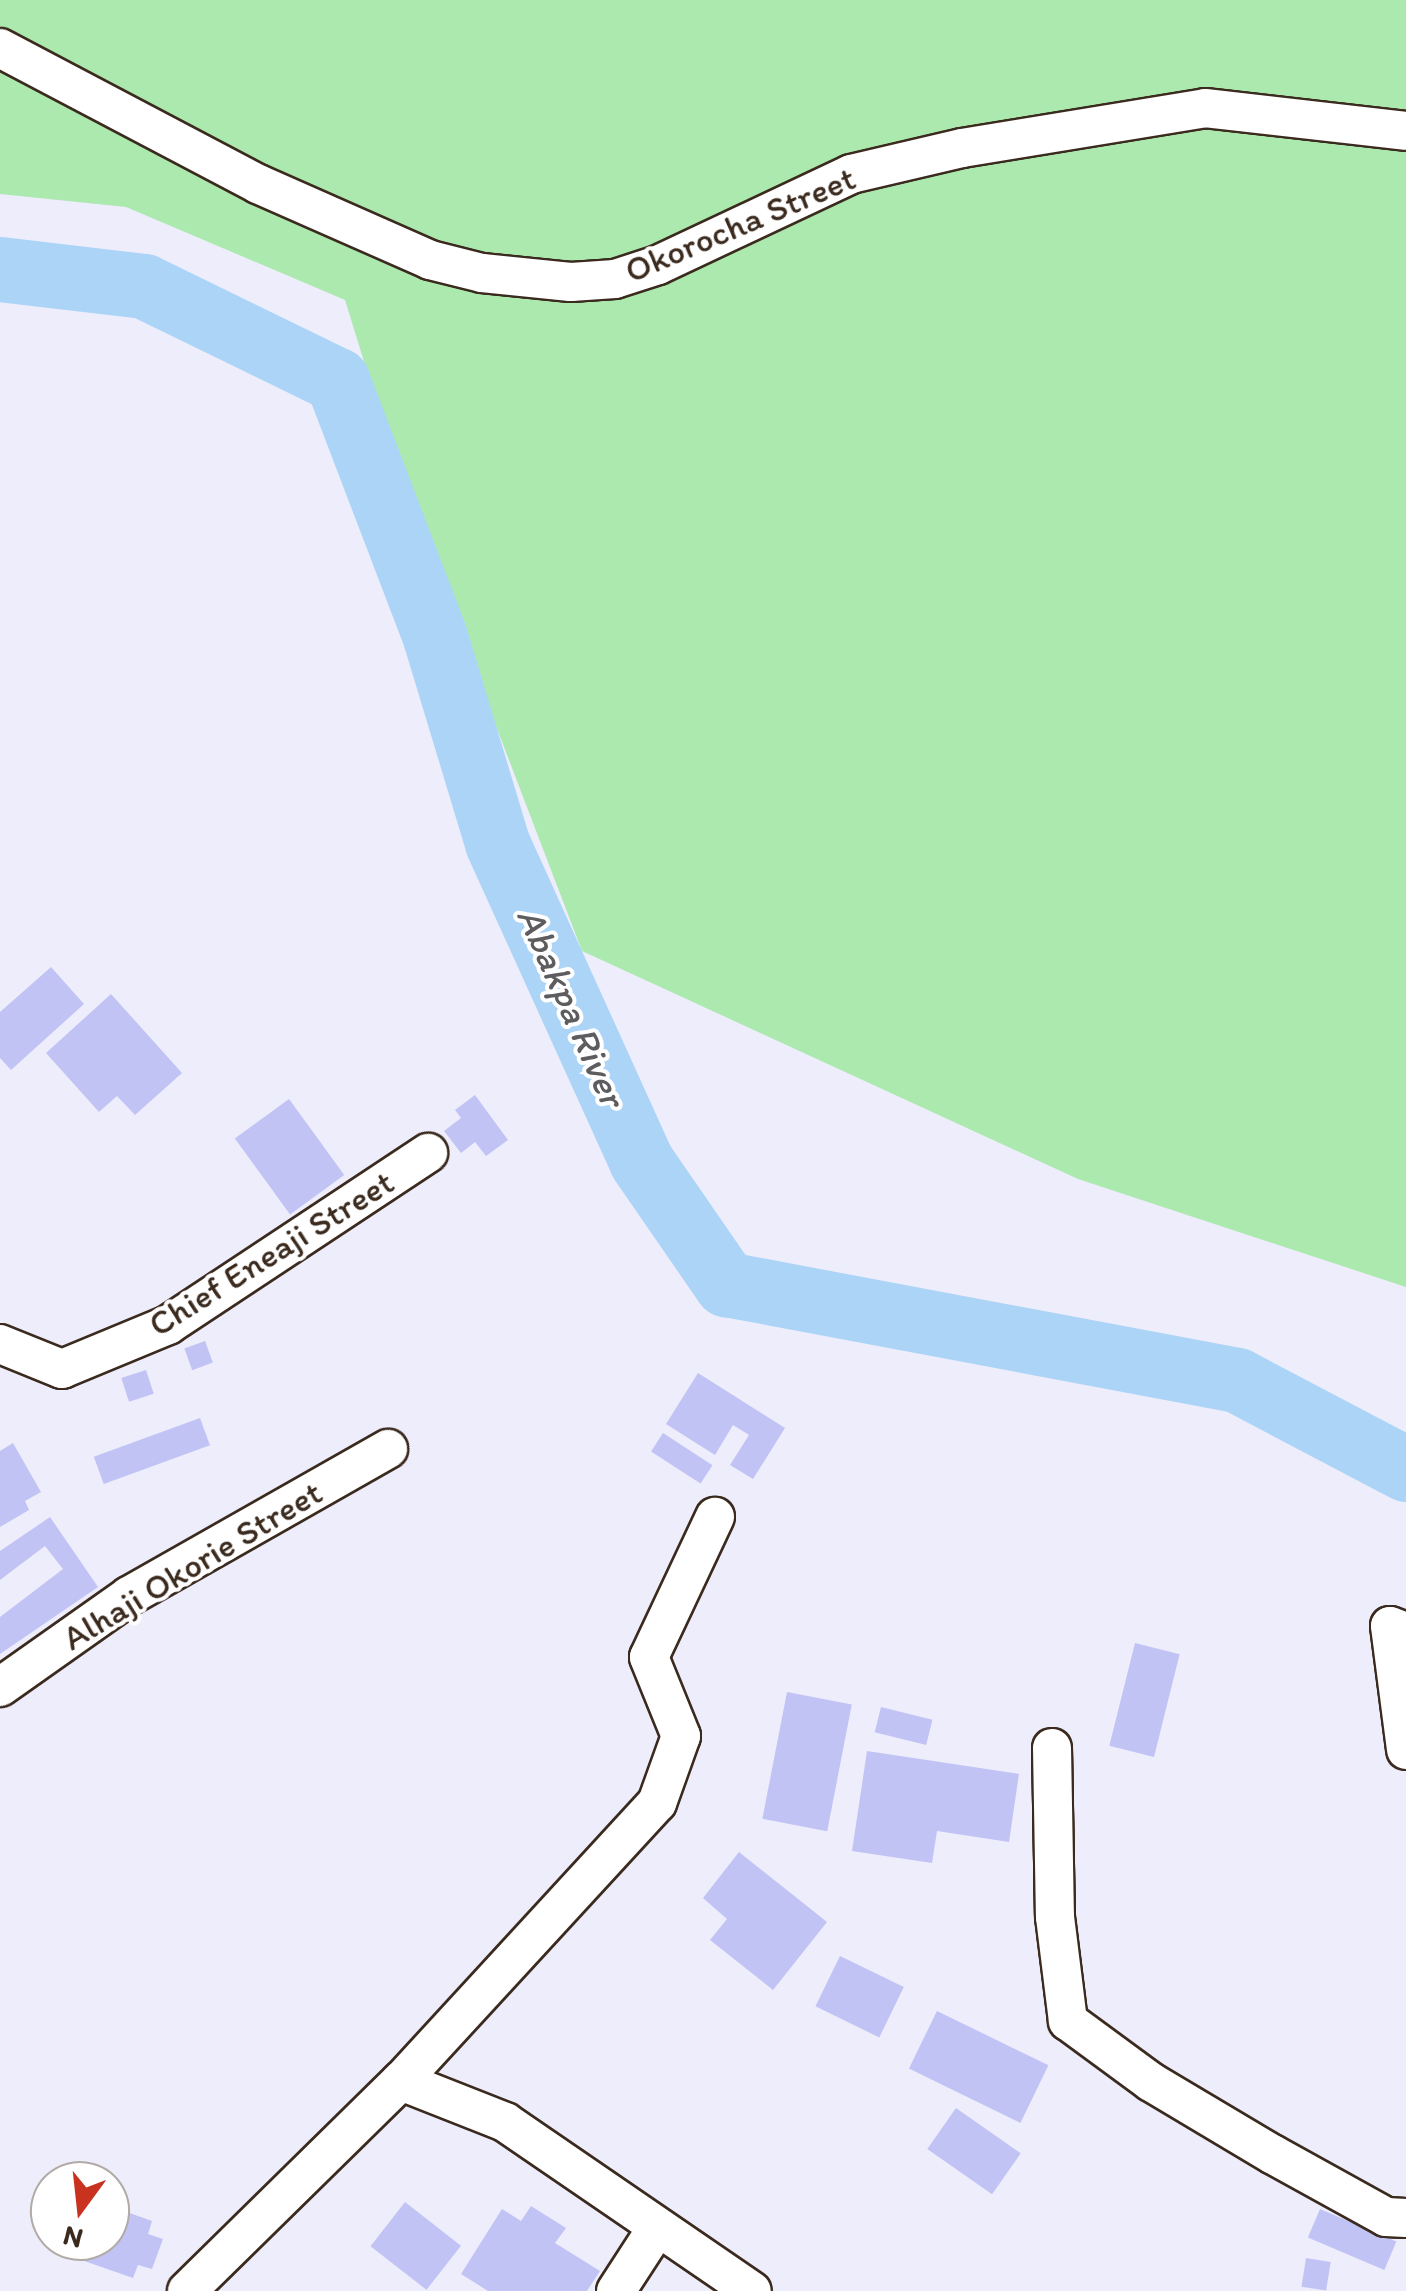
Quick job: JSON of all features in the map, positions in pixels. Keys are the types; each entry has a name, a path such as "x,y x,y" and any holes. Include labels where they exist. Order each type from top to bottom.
{"street":[{"name":"Okorocha Street","path":"0,48 258,184 430,260 572,282 615,279 658,265 836,180 962,148 1205,108 1406,131"},
{"name":"Chief Eneaji Street","path":"0,1344 62,1369 168,1326 428,1153"},
{"name":"Alhaji Okorie Street","path":"0,1687 144,1587 388,1449"},
{"path":"188,2291 401,2081 657,1803 681,1736 649,1657 716,1517"},
{"path":"1406,1632 1390,1626 1406,1750"},
{"path":"1052,1748 1056,1918 1068,2022 1151,2082 1272,2154 1386,2217 1406,2218"},
{"path":"401,2081 505,2122 656,2231 752,2291"},
{"path":"616,2291 656,2231"}],"green space":[{"path":"0,0 1406,0 1406,1287 1078,1179 582,951 395,462 345,300 126,207 0,194"}],"building":[{"path":"51,967 84,1004 11,1070 0,1058 0,1012"},
{"path":"111,994 182,1073 135,1115 117,1096 99,1112 46,1053"},
{"path":"475,1095 508,1140 486,1156 475,1142 461,1153 444,1131 461,1118 455,1110"},
{"path":"289,1099 344,1175 290,1214 235,1138"},
{"path":"205,1341 213,1363 192,1370 184,1349"},
{"path":"146,1370 154,1394 129,1402 121,1378"},
{"path":"698,1373 785,1428 753,1479 730,1465 749,1435 733,1425 715,1455 666,1424"},
{"path":"200,1418 210,1445 104,1484 94,1457"},
{"path":"663,1433 712,1465 700,1484 651,1451"},
{"path":"13,1443 41,1492 25,1501 29,1510 0,1527 0,1451"},
{"path":"50,1517 98,1587 0,1654 0,1617 63,1569 45,1546 0,1580 0,1551"},
{"path":"1135,1643 1180,1654 1154,1757 1109,1746"},
{"path":"787,1692 852,1705 827,1831 762,1819"},
{"path":"881,1707 932,1720 926,1745 875,1732"},
{"path":"867,1751 1019,1774 1009,1842 937,1831 932,1863 852,1851"},
{"path":"739,1852 827,1922 773,1990 710,1940 727,1919 703,1898"},
{"path":"840,1956 904,1987 879,2037 815,2006"},
{"path":"937,2011 1048,2065 1020,2123 909,2069"},
{"path":"956,2108 1021,2153 992,2194 927,2149"},
{"path":"405,2202 461,2246 426,2290 371,2246"},
{"path":"531,2206 566,2228 555,2243 600,2271 587,2291 488,2291 461,2274 502,2209 521,2221"},
{"path":"1320,2209 1396,2241 1384,2270 1308,2238"},
{"path":"130,2213 152,2221 148,2234 163,2239 152,2269 138,2265 133,2278 84,2261 130,2261"},
{"path":"1306,2258 1331,2262 1326,2291 1301,2287"}],"waterway":[{"name":"Abakpa River","path":"0,269 144,286 337,380 435,637 497,843 641,1161 726,1284 1237,1380 1406,1469"}]}
